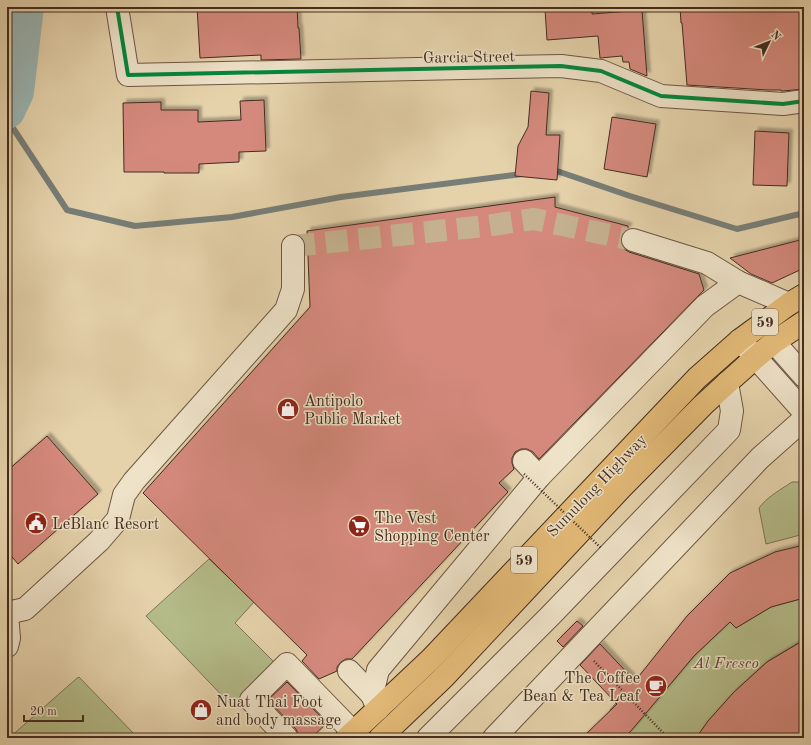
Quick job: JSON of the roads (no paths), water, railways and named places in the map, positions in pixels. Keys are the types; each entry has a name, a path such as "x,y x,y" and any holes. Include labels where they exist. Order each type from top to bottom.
{"main road":[{"name":"Sumulong Highway","path":"350,735 375,702 431,659 696,378 740,340 797,299"},
{"name":"Sumulong Highway","path":"380,738 444,677 622,487 727,383 774,342 804,322"}],"street":[{"name":"Garcia Street","path":"117,7 128,75 561,66 601,71 661,96 783,104 804,101"},
{"path":"633,240 707,263 738,282 797,299"},
{"path":"7,646 9,638 7,614 25,609 99,541 118,519 124,495 134,481 286,310 293,289 293,246"},
{"path":"375,702 378,670 529,471 705,306 738,282"},
{"path":"740,340 804,412"},
{"path":"774,342 804,376"},
{"path":"428,738 551,615 729,430 732,411 727,383"},
{"path":"494,738 760,458 804,419"},
{"path":"287,738 251,700 287,664 350,735"},
{"path":"349,671 375,702"}],"waterway":[{"path":"7,111 16,92 26,7"},
{"path":"7,119 67,210 135,226 232,217 341,197 522,174"},
{"path":"551,170 737,229 804,213"}],"tunnel":[{"path":"293,246 485,226 534,219 633,240"}],"place":[{"name":"Antipolo Public Market","path":"288,409"},
{"name":"LeBlanc Resort","path":"36,523"},
{"name":"The Vest Shopping Center","path":"359,526"},
{"name":"The Coffee Bean & Tea Leaf","path":"656,686"},
{"name":"Nuat Thai Foot and body massage","path":"201,710"}],"park label":[{"name":"Al Fresco","path":"726,662"}]}
